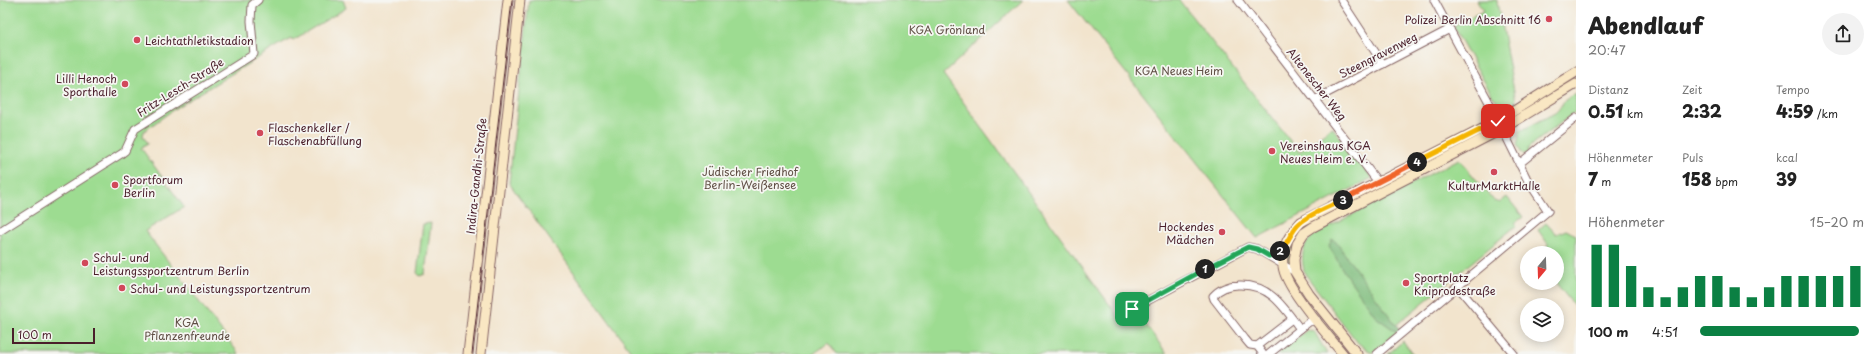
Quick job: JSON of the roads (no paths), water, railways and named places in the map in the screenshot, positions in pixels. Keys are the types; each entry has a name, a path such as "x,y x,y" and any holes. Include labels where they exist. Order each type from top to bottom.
{"main road":[{"name":"Indira-Gandhi-Straße","path":"468,354 508,0"},
{"path":"481,354 520,0"},
{"path":"1343,354 1296,294 1283,265 1284,248 1292,232 1301,222 1378,182 1500,125 1576,72"},
{"path":"1357,354 1309,294 1295,272 1295,252 1304,233 1576,84"}],"street":[{"name":"Fritz-Lesch-Straße","path":"0,231 125,151 135,129 254,54 251,21 252,5 258,0"},
{"name":"Altenescher Weg","path":"1238,0 1378,182"},
{"path":"1341,0 1383,64"},
{"path":"1377,354 1548,211 1537,197 1519,164 1434,0"},
{"name":"Steengravenweg","path":"1316,100 1450,30"},
{"path":"1519,164 1576,118"},
{"path":"1132,309 1248,247 1257,249 1295,272"},
{"path":"1269,256 1284,248"},
{"path":"1263,354 1257,346 1250,345 1214,299 1213,296 1223,288 1235,285 1252,285 1263,289 1274,296 1300,329"},
{"path":"1458,287 1514,354"},
{"path":"1257,346 1292,319"},
{"path":"1269,354 1309,322 1316,320"}],"tram line":[{"path":"472,354 512,0"}],"place":[{"name":"Polizei Berlin Abschnitt 16","path":"1549,19"},
{"name":"Leichtathletikstadion","path":"137,40"},
{"name":"Lilli Henoch Sporthalle","path":"125,84"},
{"name":"Flaschenkeller / Flaschenabfüllung","path":"260,133"},
{"name":"Vereinshaus KGA Neues Heim e. V.","path":"1272,151"},
{"name":"KulturMarktHalle","path":"1494,172"},
{"name":"Sportforum Berlin","path":"115,185"},
{"name":"Hockendes Mädchen","path":"1222,232"},
{"name":"Schul- und Leistungssportzentrum Berlin","path":"85,263"},
{"name":"Sportplatz Kniprodestraße","path":"1406,283"},
{"name":"Schul- und Leistungssportzentrum","path":"122,288"}],"park label":[{"name":"KGA Grönland","path":"947,29"},
{"name":"KGA Neues Heim","path":"1179,70"},
{"name":"Jüdischer Friedhof Berlin-Weißensee","path":"750,177"},
{"name":"KGA Pflanzenfreunde","path":"187,328"}]}
